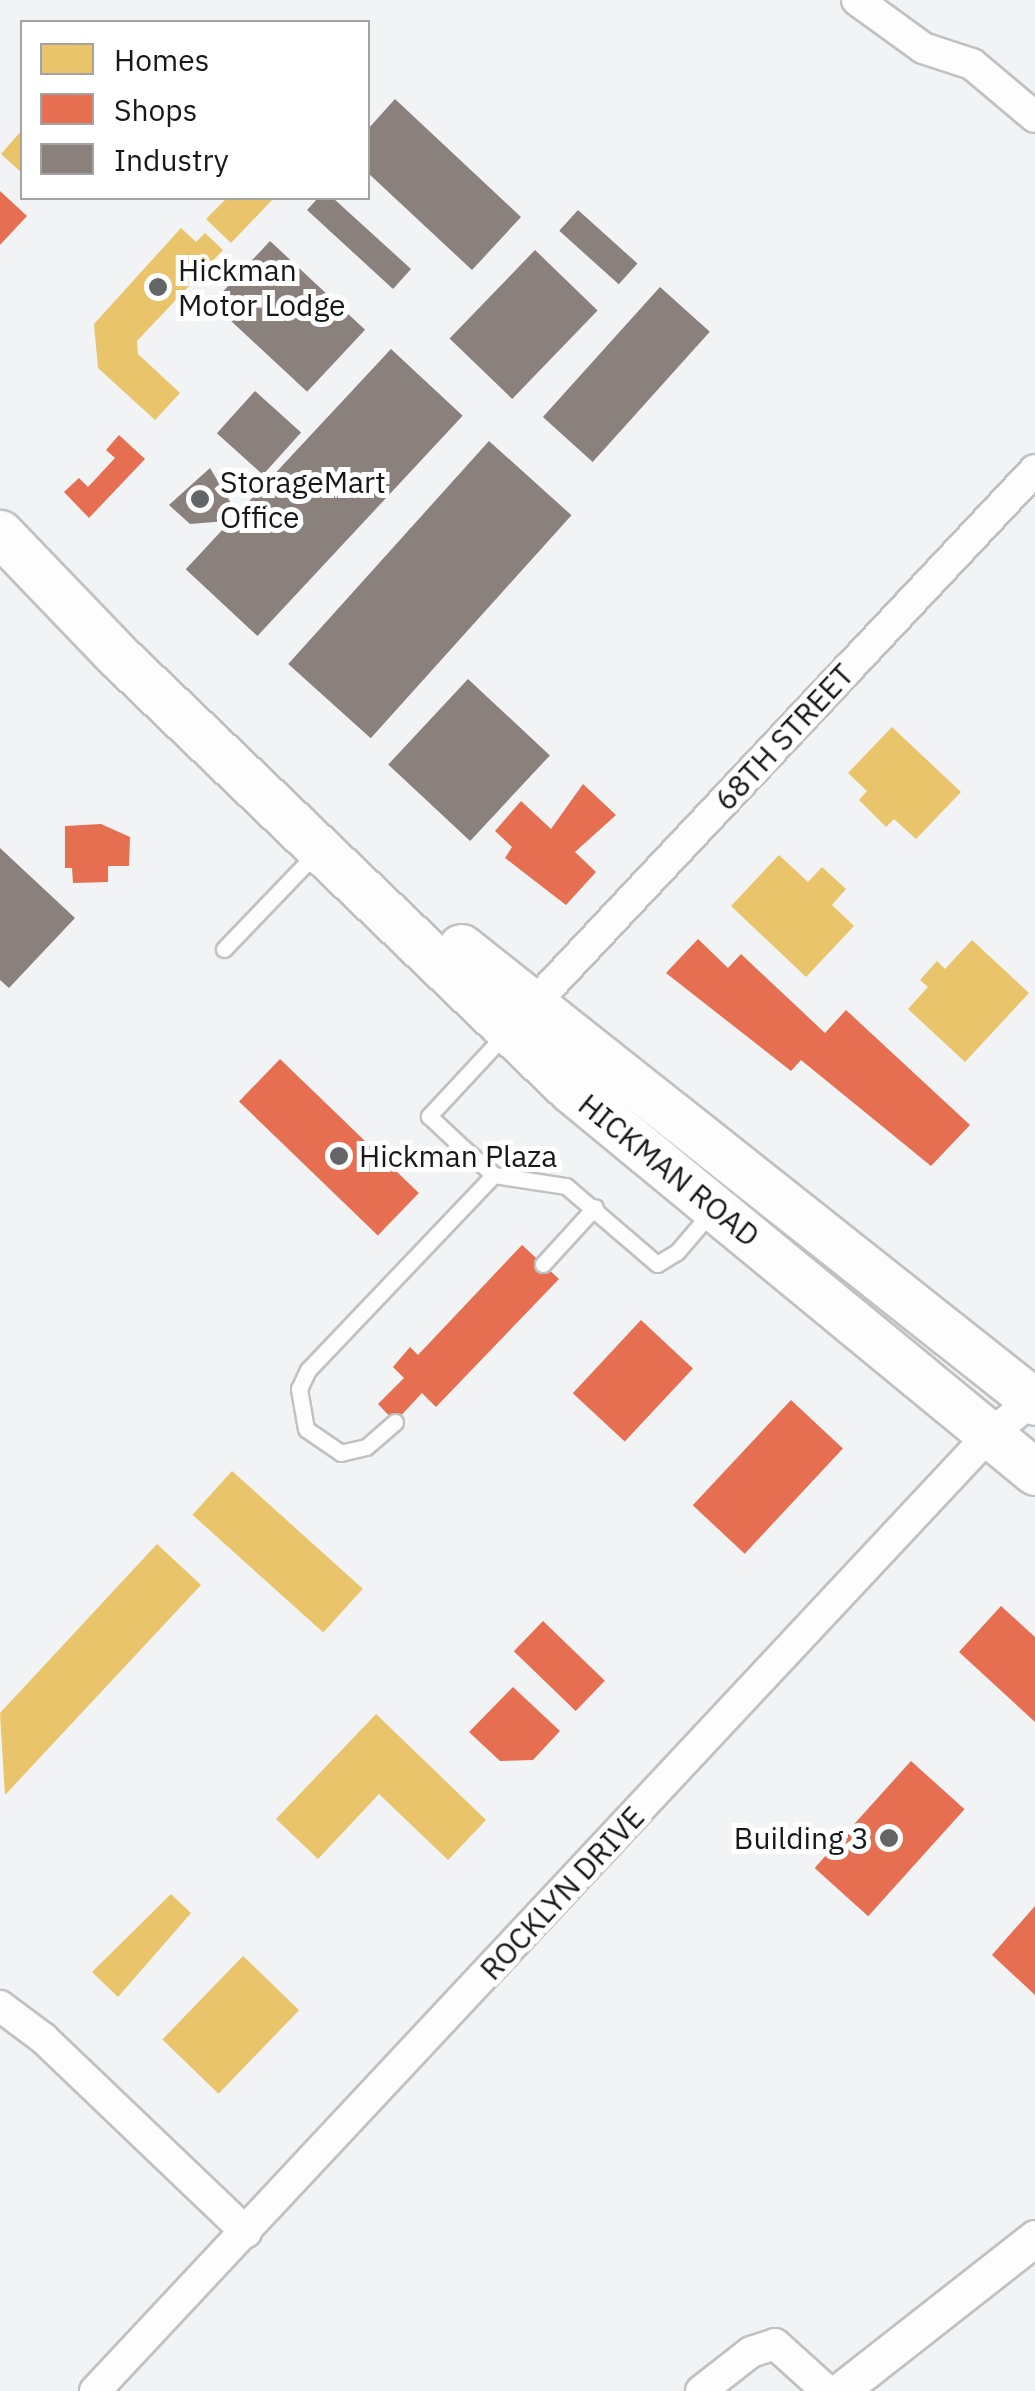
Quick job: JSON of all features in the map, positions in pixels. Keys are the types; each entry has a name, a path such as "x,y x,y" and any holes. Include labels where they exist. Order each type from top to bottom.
{"main road":[{"name":"HICKMAN ROAD","path":"0,533 118,656 322,847 522,1017 1035,1400"},
{"name":"HICKMAN ROAD","path":"0,562 118,656"},
{"name":"HICKMAN ROAD","path":"522,1017 572,1090 1035,1472"}],"street":[{"path":"857,0 923,48 972,64 1035,116"},
{"name":"68TH STREET","path":"522,1017 1035,470"},
{"name":"ROCKLYN DRIVE","path":"95,2391 990,1434 1035,1400"},
{"path":"0,2006 43,2038 246,2232"},
{"path":"840,2391 1035,2238"},
{"path":"701,2391 751,2352 774,2344 827,2391"}],"lane":[{"path":"224,949 322,847"},
{"path":"522,1017 429,1116 494,1175 566,1186 657,1264 677,1252 715,1208"},
{"path":"395,1422 366,1447 341,1453 306,1429 299,1389 308,1370 494,1175"},
{"path":"543,1264 595,1207"}],"building: Homes":[{"path":"20,132 20,171 1,154"},
{"path":"225,200 272,200 231,243 206,219"},
{"name":"Hickman Motor Lodge","path":"181,228 196,242 205,233 223,250 137,341 138,354 180,393 155,420 98,368 94,324"},
{"path":"892,727 961,792 916,839 894,819 886,827 859,800 867,791 848,773"},
{"path":"779,855 808,882 822,867 846,889 832,905 854,926 806,977 731,906"},
{"path":"972,940 1029,993 965,1062 908,1009 928,987 920,980 937,961 945,969"},
{"path":"232,1471 363,1589 323,1633 193,1515"},
{"path":"157,1544 201,1585 5,1795 0,1713"},
{"path":"376,1714 486,1820 448,1860 379,1794 318,1859 276,1819"},
{"path":"171,1894 191,1913 118,1997 92,1972"},
{"path":"243,1956 299,2010 219,2094 162,2039"}],"building: Shops":[{"path":"0,191 27,216 0,245"},
{"path":"119,435 145,459 89,518 64,492 79,478 88,487 115,458 106,450"},
{"path":"583,784 616,815 575,852 596,872 566,905 505,858 512,847 495,831 521,801 551,829"},
{"path":"101,824 130,837 129,866 108,866 108,882 73,883 72,868 65,868 65,826"},
{"path":"698,939 728,968 741,954 825,1033 846,1010 970,1125 931,1166 801,1060 791,1071 666,973"},
{"name":"Hickman Plaza","path":"280,1059 419,1193 378,1236 239,1101"},
{"path":"522,1245 559,1279 436,1407 422,1393 395,1422 378,1404 404,1378 393,1367 410,1347 418,1355"},
{"path":"641,1320 693,1368 625,1442 573,1393"},
{"path":"791,1400 843,1448 745,1554 693,1505"},
{"path":"1001,1606 1035,1637 1035,1722 959,1652"},
{"path":"543,1621 605,1681 576,1711 514,1651"},
{"path":"513,1687 560,1731 533,1760 500,1761 469,1732"},
{"name":"Building 3","path":"911,1761 965,1809 868,1916 815,1868"},
{"path":"1035,1906 1035,1995 992,1955"}],"building: Industry":[{"path":"395,99 521,217 472,270 370,175 370,127"},
{"path":"316,200 335,200 411,269 393,289 307,210"},
{"path":"578,210 637,264 619,284 559,231"},
{"path":"270,241 365,330 307,392 212,303"},
{"path":"535,250 598,310 512,399 450,338"},
{"path":"660,287 710,332 593,462 543,417"},
{"path":"391,349 463,416 257,636 186,569"},
{"path":"255,391 301,432 263,475 217,433"},
{"path":"489,441 571,515 371,738 288,664"},
{"name":"StorageMart Office","path":"210,468 232,505 227,521 190,524 169,505"},
{"path":"468,679 550,755 470,841 388,765"},
{"path":"0,848 75,918 9,988 0,980"}],"place":[{"name":"Hickman Motor Lodge","path":"158,287"},
{"name":"StorageMart Office","path":"200,499"},
{"name":"Hickman Plaza","path":"339,1156"},
{"name":"Building 3","path":"889,1838"}]}
